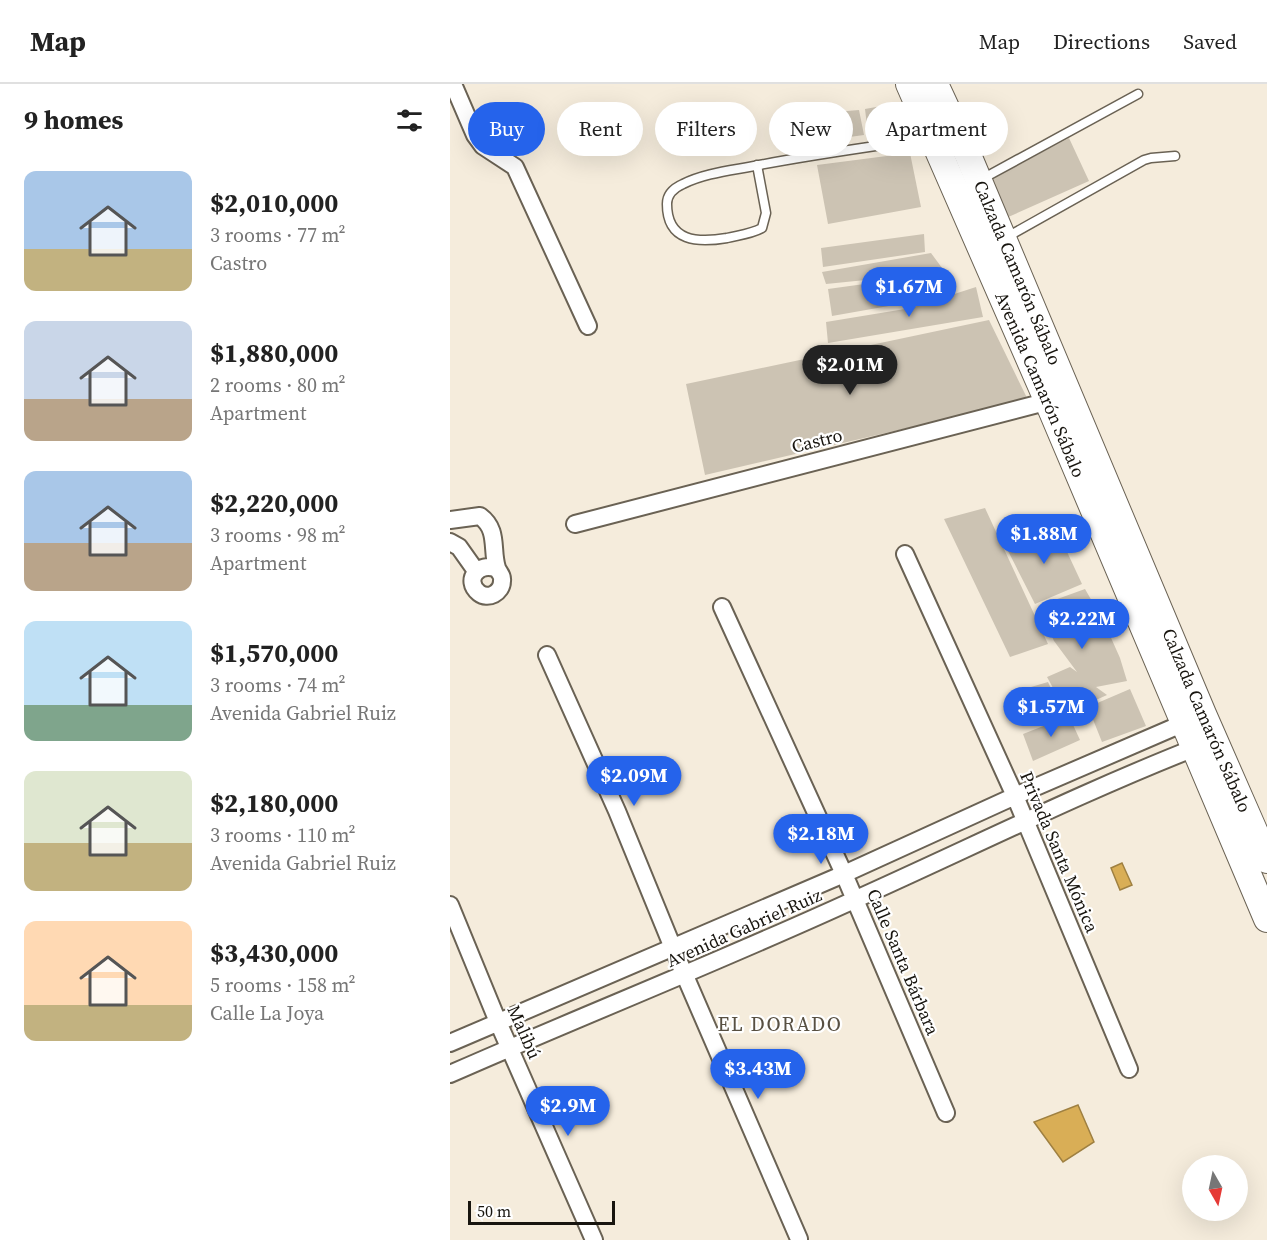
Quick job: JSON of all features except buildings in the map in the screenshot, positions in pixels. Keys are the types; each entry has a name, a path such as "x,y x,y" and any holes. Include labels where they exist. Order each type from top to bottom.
{"main road":[{"name":"Avenida Camarón Sábalo","path":"909,84 917,102"},
{"name":"Calzada Camarón Sábalo","path":"935,84 1003,239 1058,398"},
{"name":"Avenida Camarón Sábalo","path":"942,156 1058,398 1205,744 1267,918"},
{"name":"Calzada Camarón Sábalo","path":"1205,744 1267,860"}],"street":[{"path":"453,84 475,135 483,146 515,167 588,326"},
{"name":"Castro","path":"575,524 1058,398"},
{"path":"450,520 480,516 487,522 493,533 497,569"},
{"path":"450,542 459,548 476,571"},
{"name":"Privada Santa Mónica","path":"904,554 1015,796 1129,1069"},
{"path":"490,566 497,569 502,575 501,589 489,596 476,591 473,577 476,571 490,566"},
{"name":"Calle Santa Bárbara","path":"722,607 844,874 946,1113"},
{"path":"547,655 617,811 673,948 799,1239"},
{"name":"Avenida Gabriel Ruiz","path":"450,1043 844,874 1015,796 1193,719"},
{"name":"Avenida Gabriel Ruiz","path":"450,1074 686,975 1025,821 1205,744"},
{"name":"Malibú","path":"450,905 498,1022 594,1240"}],"lane":[{"path":"979,180 1138,94"},
{"path":"757,165 766,213 762,228 745,234 700,241 690,240 675,229 668,215 667,198 670,192 681,184 700,177 757,165 865,148"},
{"path":"1003,239 1144,160 1175,156"}],"shaded area":[{"path":"1122,863 1132,885 1120,890 1111,868"},
{"path":"1078,1105 1094,1142 1063,1162 1034,1122"}],"district":[{"name":"EL DORADO","path":"780,1024"}]}
